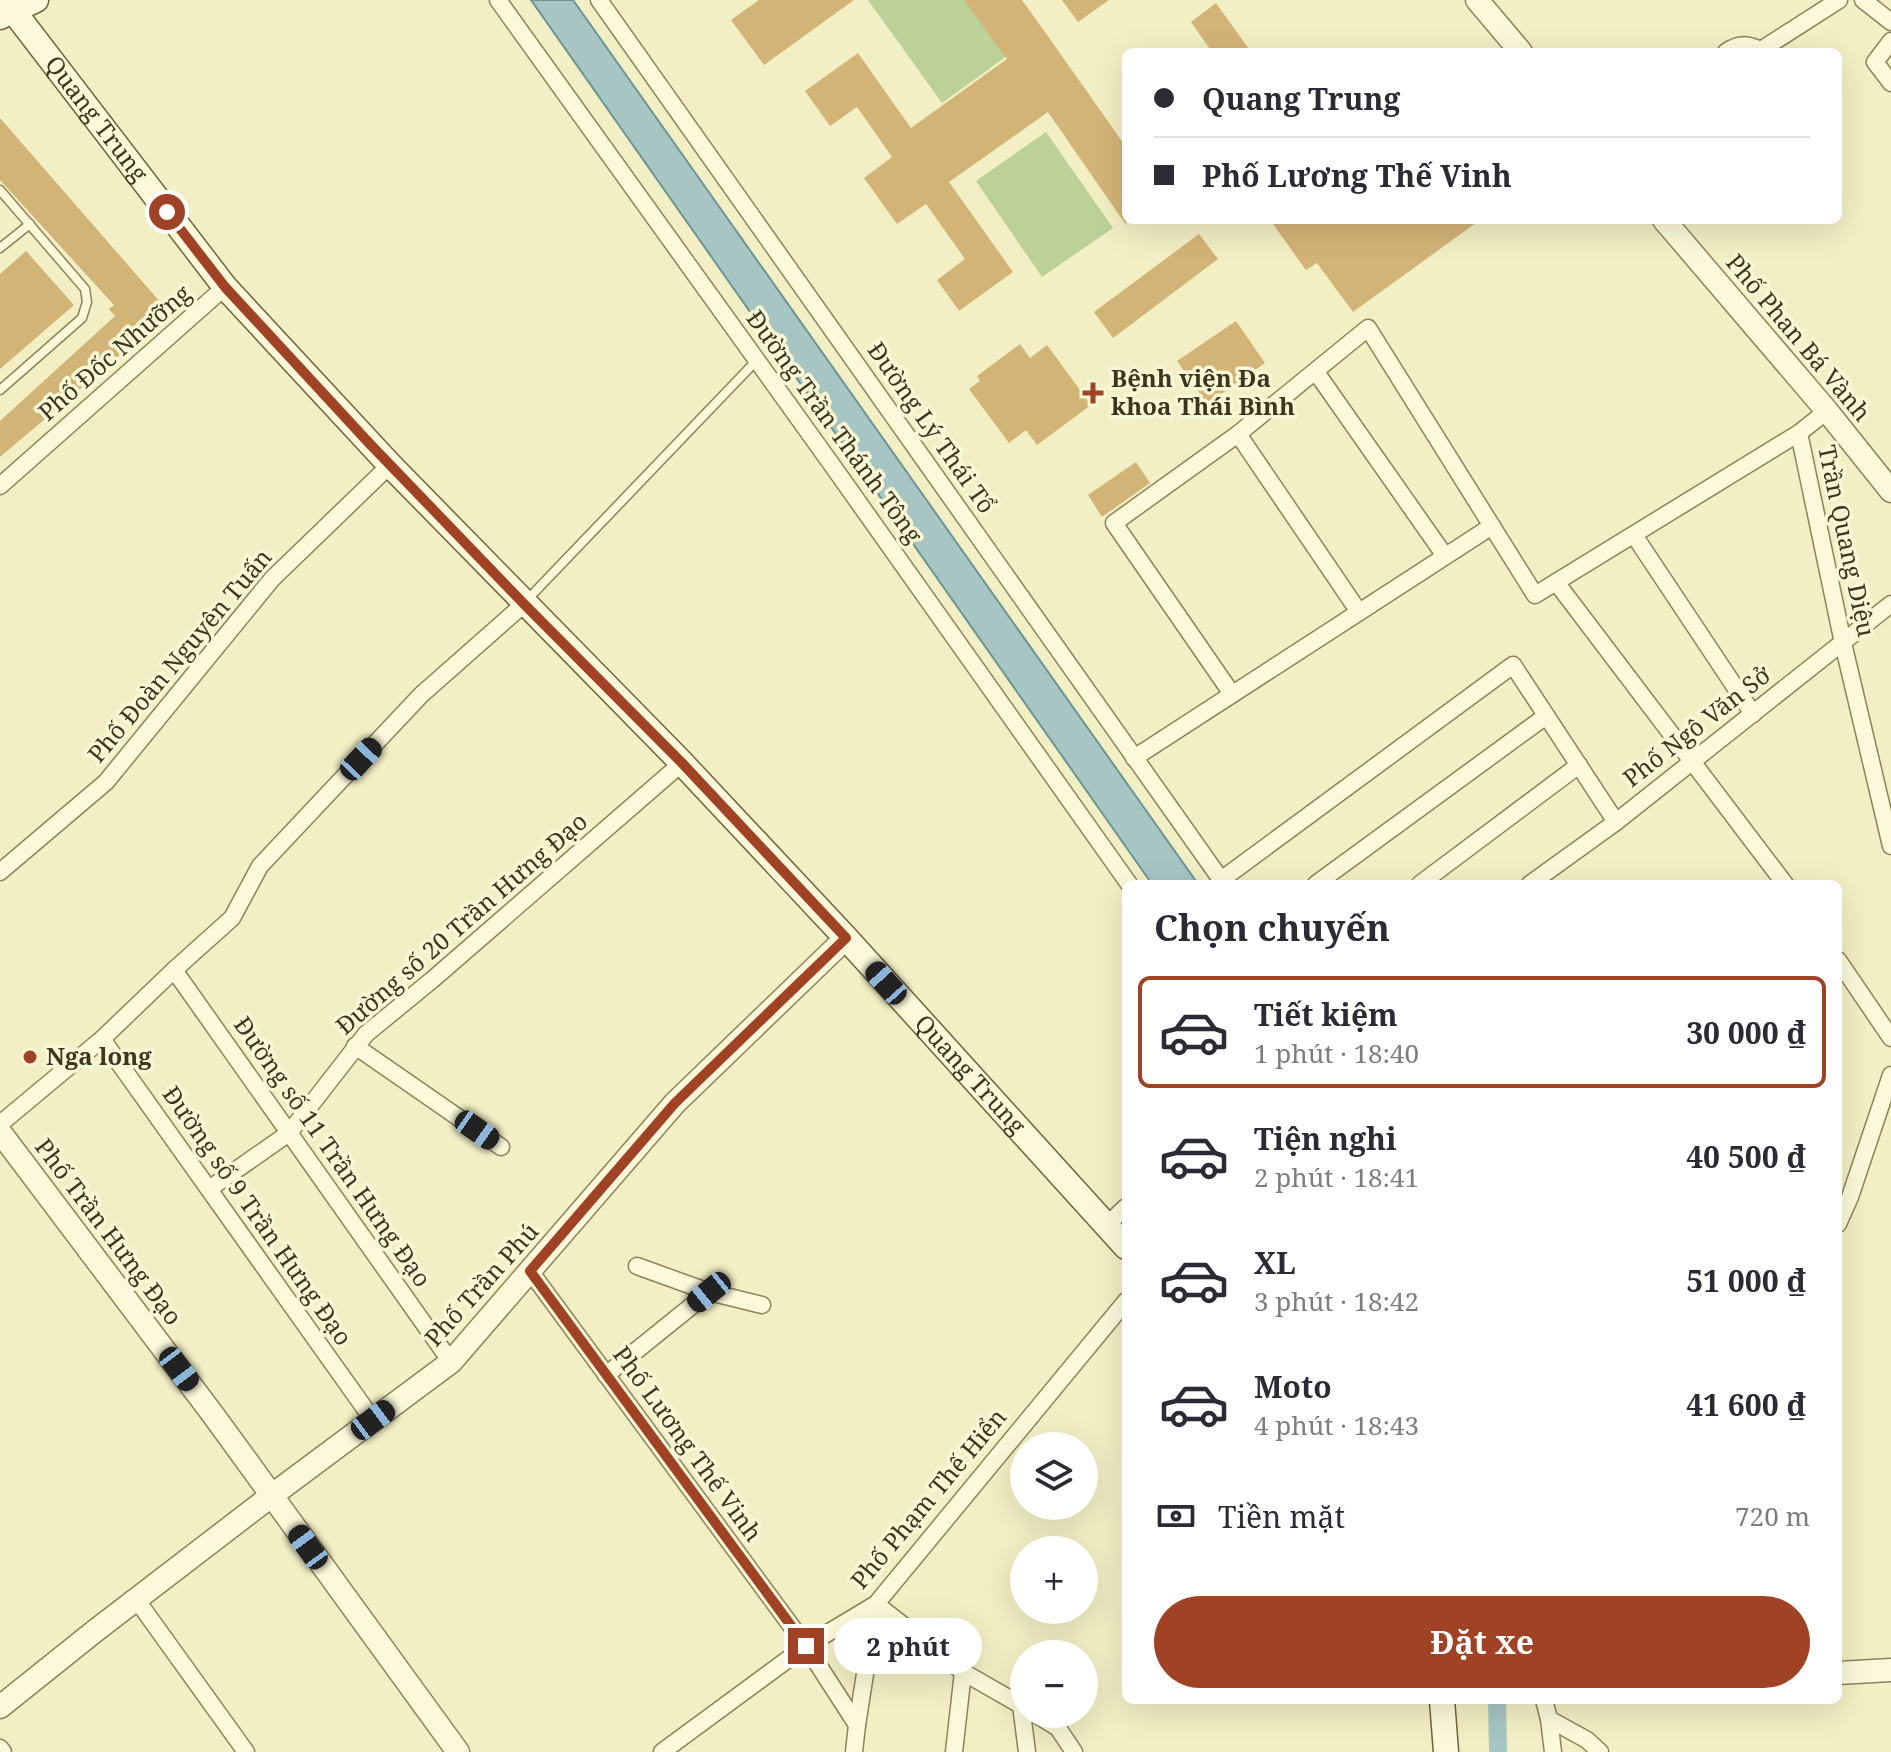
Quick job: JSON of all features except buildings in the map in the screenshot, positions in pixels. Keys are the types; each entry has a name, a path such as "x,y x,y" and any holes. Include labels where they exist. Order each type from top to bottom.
{"main road":[{"path":"6,9 36,0"},
{"name":"Quang Trung","path":"6,9 225,287 390,465 682,763 846,938 1122,1243"},
{"path":"1442,1704 1446,1752"}],"street":[{"name":"Đường Trần Thánh Tông","path":"498,0 1126,880"},
{"name":"Đường Lý Thái Tổ","path":"599,0 1221,880"},
{"path":"1477,0 1518,48"},
{"path":"1767,48 1839,0"},
{"path":"1863,0 1891,22"},
{"path":"1891,41 1875,62 1891,83"},
{"path":"1731,48 1742,45 1756,48"},
{"name":"Phố Phan Bá Vành","path":"1667,224 1891,491"},
{"name":"Phố Đốc Nhưỡng","path":"0,486 225,287"},
{"path":"1232,694 1114,523 1238,434 1368,328 1535,595 1799,433 1827,411"},
{"path":"1316,372 1445,556"},
{"name":"Trần Quang Diệu","path":"1799,433 1843,643 1891,846"},
{"path":"1238,434 1359,612"},
{"name":"Phố Đoàn Nguyên Tuấn","path":"0,872 106,782 272,579 390,465"},
{"path":"1134,758 1492,526"},
{"path":"1634,535 1753,714"},
{"path":"1556,582 1782,880"},
{"path":"0,1124 102,1039 232,918 260,866 421,695 524,604"},
{"name":"Phố Ngô Văn Sở","path":"1536,880 1616,822 1891,604"},
{"path":"1225,880 1513,665 1616,822"},
{"path":"1321,880 1546,716"},
{"name":"Đường số 20 Trần Hưng Đạo","path":"209,1189 289,1133 366,1034 682,763"},
{"path":"1425,880 1579,765"},
{"name":"Phố Trần Phú","path":"0,1707 136,1599 451,1362 675,1103 846,938"},
{"path":"1842,966 1891,1038"},
{"name":"Đường số 11 Trần Hưng Đạo","path":"174,970 451,1362"},
{"name":"Đường số 9 Trần Hưng Đạo","path":"102,1039 373,1420"},
{"path":"355,1046 501,1147"},
{"path":"1842,1215 1891,1075"},
{"name":"Phố Trần Hưng Đạo","path":"0,1132 205,1404 458,1752"},
{"path":"1106,1226 1122,1211"},
{"path":"637,1266 709,1292 762,1305"},
{"name":"Phố Lương Thế Vinh","path":"530,1271 806,1646 857,1725"},
{"path":"606,1375 709,1292"},
{"name":"Phố Phạm Thế Hiển","path":"662,1752 806,1646 876,1604 1122,1306"},
{"path":"136,1599 246,1752"},
{"path":"854,1752 876,1604 963,1672 1010,1699"},
{"path":"1842,1673 1891,1670"},
{"path":"954,1752 963,1672"},
{"path":"1545,1704 1553,1752"},
{"path":"1549,1719 1587,1740 1600,1752"},
{"path":"1027,1728 1027,1752"},
{"path":"1058,1728 1074,1752"}],"lane":[{"path":"0,190 85,289 87,302 82,318 0,390"},
{"path":"0,248 30,224"},
{"path":"524,604 757,360"}],"green space":[{"path":"868,0 973,0 1011,53 942,103"},
{"path":"1046,132 1113,228 1042,277 976,181"}],"water":[{"path":"531,0 573,0 1195,880 1149,880"}],"waterway":[{"path":"1497,1704 1498,1752"}],"place":[{"name":"Bệnh viện Đa khoa Thái Bình","path":"1093,393"},
{"name":"Nga long","path":"30,1057"}],"route":[{"path":"167,212 225,287 369,443 682,763 846,938 675,1103 530,1271 806,1646"}]}
